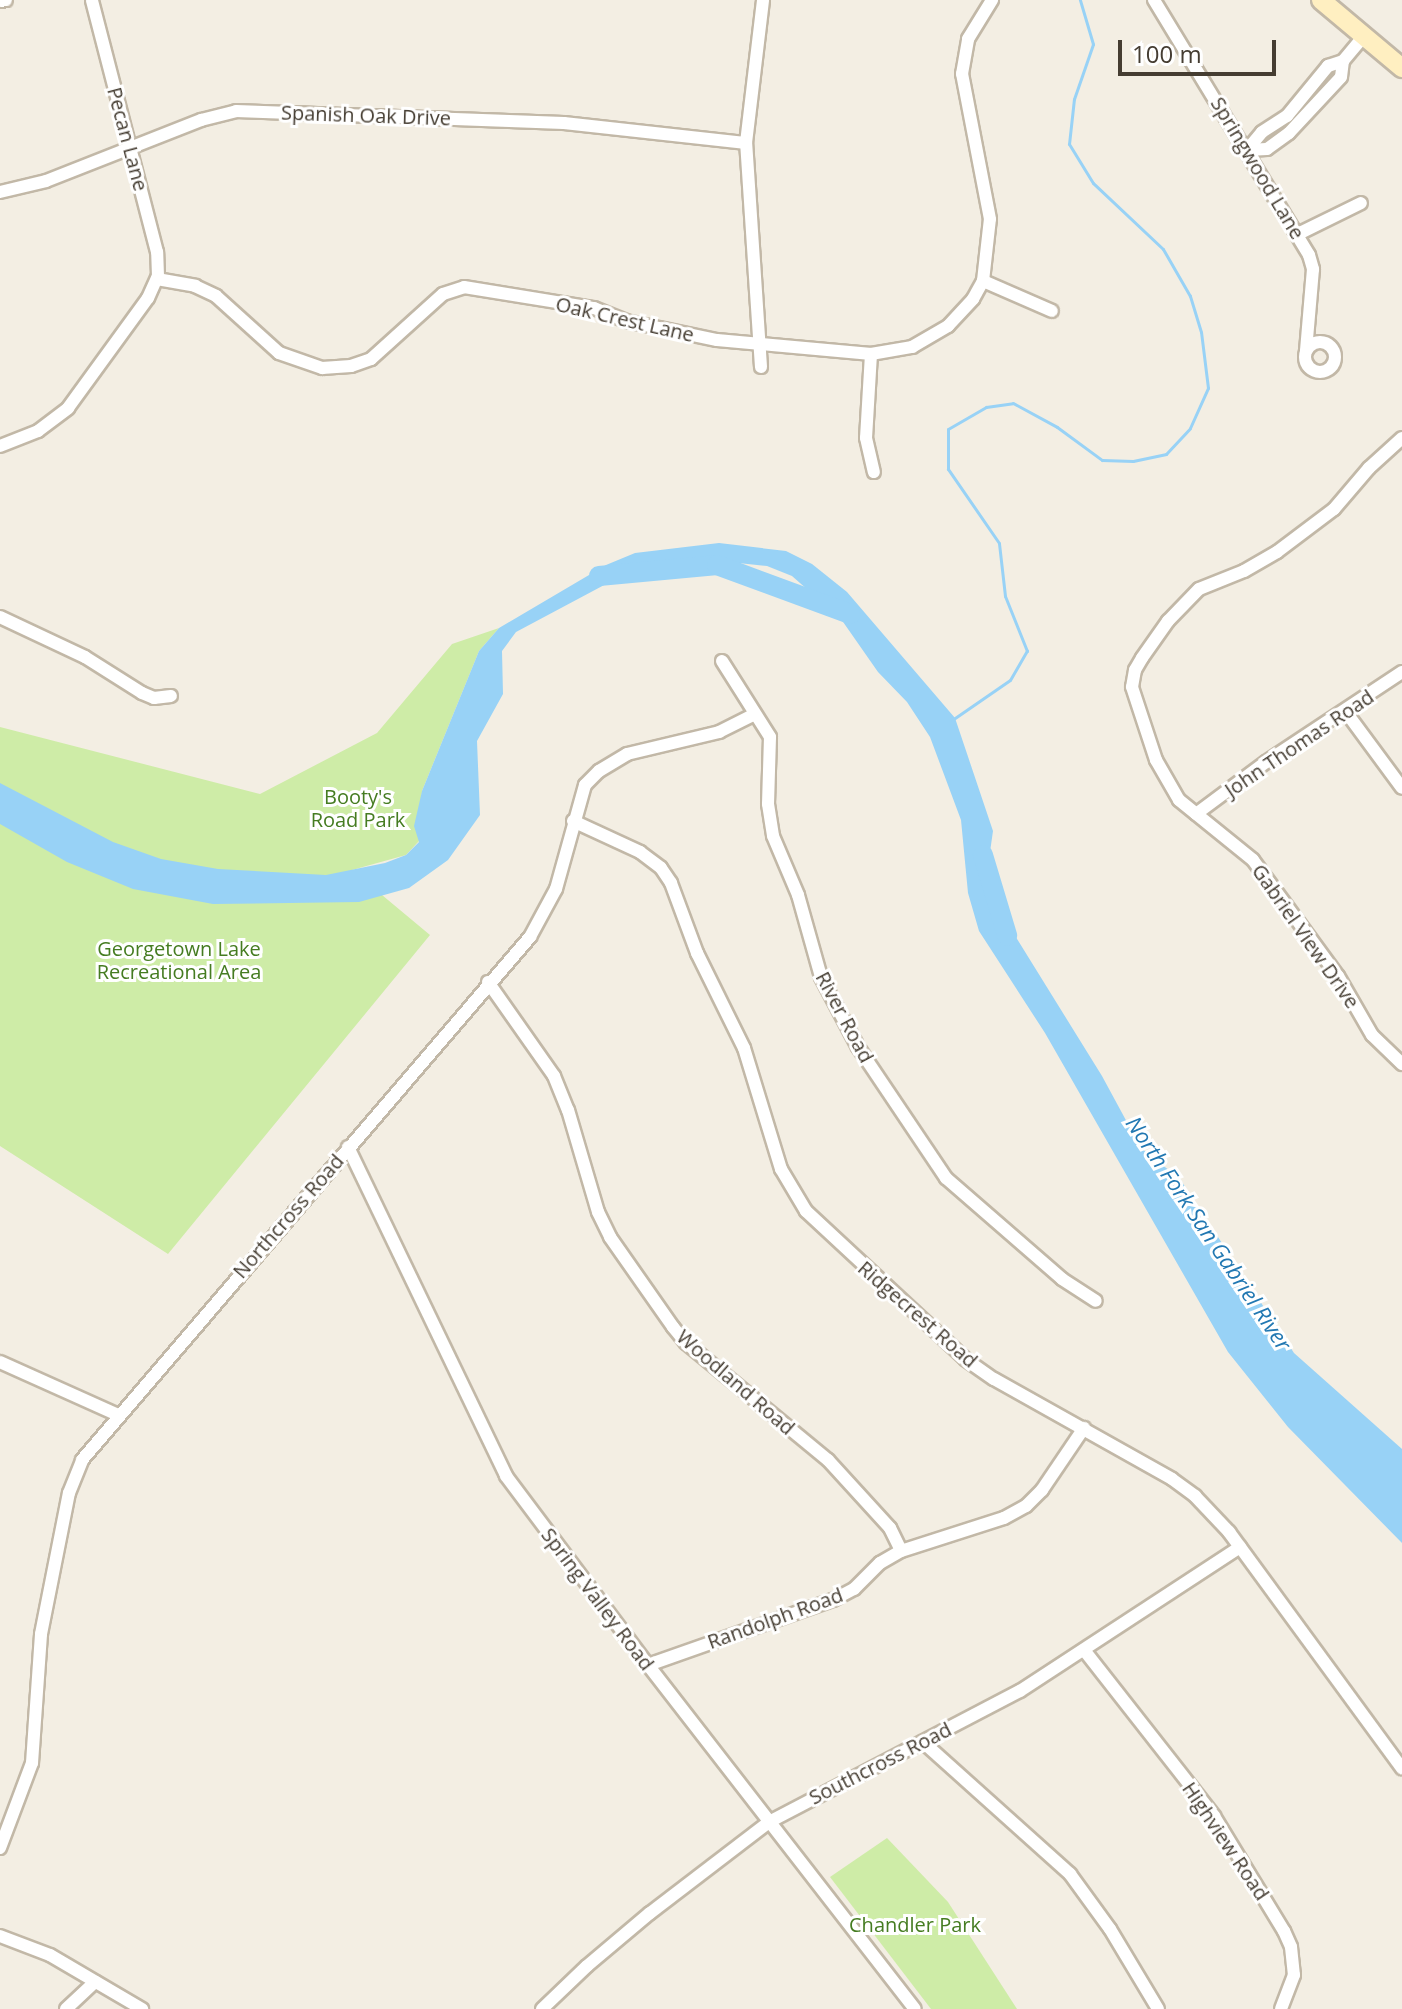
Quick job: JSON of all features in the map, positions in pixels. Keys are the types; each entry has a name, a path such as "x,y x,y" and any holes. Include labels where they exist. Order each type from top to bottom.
{"street":[{"path":"0,1 6,0"},
{"name":"Pecan Lane","path":"92,0 157,252 157,279"},
{"path":"761,367 763,346 746,143 763,0"},
{"path":"763,346 871,354 905,349 931,338 961,313 983,281 990,219 962,74 968,39 992,0"},
{"name":"Springwood Lane","path":"1154,0 1298,234 1313,269 1306,351"},
{"path":"1321,0 1402,68"},
{"path":"1247,150 1267,149 1289,133 1341,77 1343,61 1364,36"},
{"name":"Spanish Oak Drive","path":"0,192 46,181 210,117 254,111 564,123 746,143"},
{"path":"1298,234 1361,203"},
{"path":"0,446 38,431 68,408 148,298 157,279"},
{"name":"Oak Crest Lane","path":"157,279 195,286 216,296 279,353 322,368 351,366 371,359 443,294 464,287 577,305 626,321 763,346"},
{"path":"983,281 1052,311"},
{"path":"871,354 866,438 874,472"},
{"name":"Gabriel View Drive","path":"1402,438 1369,468 1334,509 1277,552 1244,571 1199,589 1168,621 1138,663 1132,687 1135,705 1170,787 1196,814 1253,860 1338,976 1372,1035 1402,1064"},
{"path":"0,617 74,651 142,693 154,698 171,696"},
{"name":"River Road","path":"722,661 770,737 768,804 773,836 798,895 821,977 858,1047 946,1178 1062,1279 1096,1301"},
{"name":"John Thomas Road","path":"1196,814 1266,762 1346,712 1402,672"},
{"path":"1346,712 1402,788"},
{"name":"Northcross Road","path":"0,1848 32,1763 37,1660 69,1493 82,1460 488,982 530,937 556,889 585,785 599,771 627,754 719,732 755,714"},
{"name":"Ridgecrest Road","path":"573,821 640,852 661,868 671,883 697,953 744,1048 785,1178 806,1211 965,1359 1195,1496 1240,1547 1402,1768"},
{"name":"Woodland Road","path":"488,982 554,1076 568,1110 598,1212 610,1237 676,1330 828,1460 890,1528 901,1551"},
{"name":"Spring Valley Road","path":"348,1147 506,1476 648,1665 915,2009"},
{"path":"0,1362 118,1415"},
{"name":"Randolph Road","path":"648,1665 833,1600 854,1589 880,1563 901,1551 1004,1518 1026,1506 1042,1490 1084,1428"},
{"name":"Southcross Road","path":"542,2009 650,1913 769,1822 1020,1691 1240,1547"},
{"name":"Highview Road","path":"1084,1650 1214,1816 1284,1931 1291,1947 1294,1975 1281,2009"},
{"path":"923,1742 1070,1874 1110,1929 1158,2009"},
{"path":"0,1936 50,1955 142,2009"},
{"path":"66,2009 95,1982"}],"green space":[{"name":"Georgetown Lake Recreational Area","path":"499,628 479,651 422,791 419,841 406,855 352,870 430,935 168,1254 0,1146 0,727 260,794 377,733 452,644"},
{"name":"Chandler Park","path":"887,1838 948,1902 1017,2009 931,2009 830,1877"}],"water":[{"path":"719,543 786,551 812,564 847,592 955,718 993,831 989,859 991,897 1102,1076 1141,1148 1180,1179 1294,1353 1402,1449 1402,1543 1288,1427 1228,1352 1045,1033 979,931 968,893 961,820 930,737 907,702 878,672 841,619 792,576 767,566 729,562 689,561 638,567 516,632 502,651 503,694 477,741 480,815 448,860 409,888 359,902 213,904 133,889 67,862 0,824 0,783 113,842 161,859 218,869 326,875 385,863 406,855 419,842 414,826 422,791 479,651 499,628 606,565 635,553"}],"waterway":[{"path":"952,720 1010,680 1027,651 1005,596 999,543 948,469 948,429 986,407 1013,403 1057,427 1102,460 1133,461 1166,454 1190,428 1208,388 1201,332 1190,296 1163,249 1093,183 1069,144 1074,99 1093,44 1080,0"},
{"name":"North Fork San Gabriel River","path":"599,576 717,565 850,614"},
{"name":"North Fork San Gabriel River","path":"983,855 1007,935"}],"park label":[{"name":"Booty's Road Park","path":"358,808"}]}
